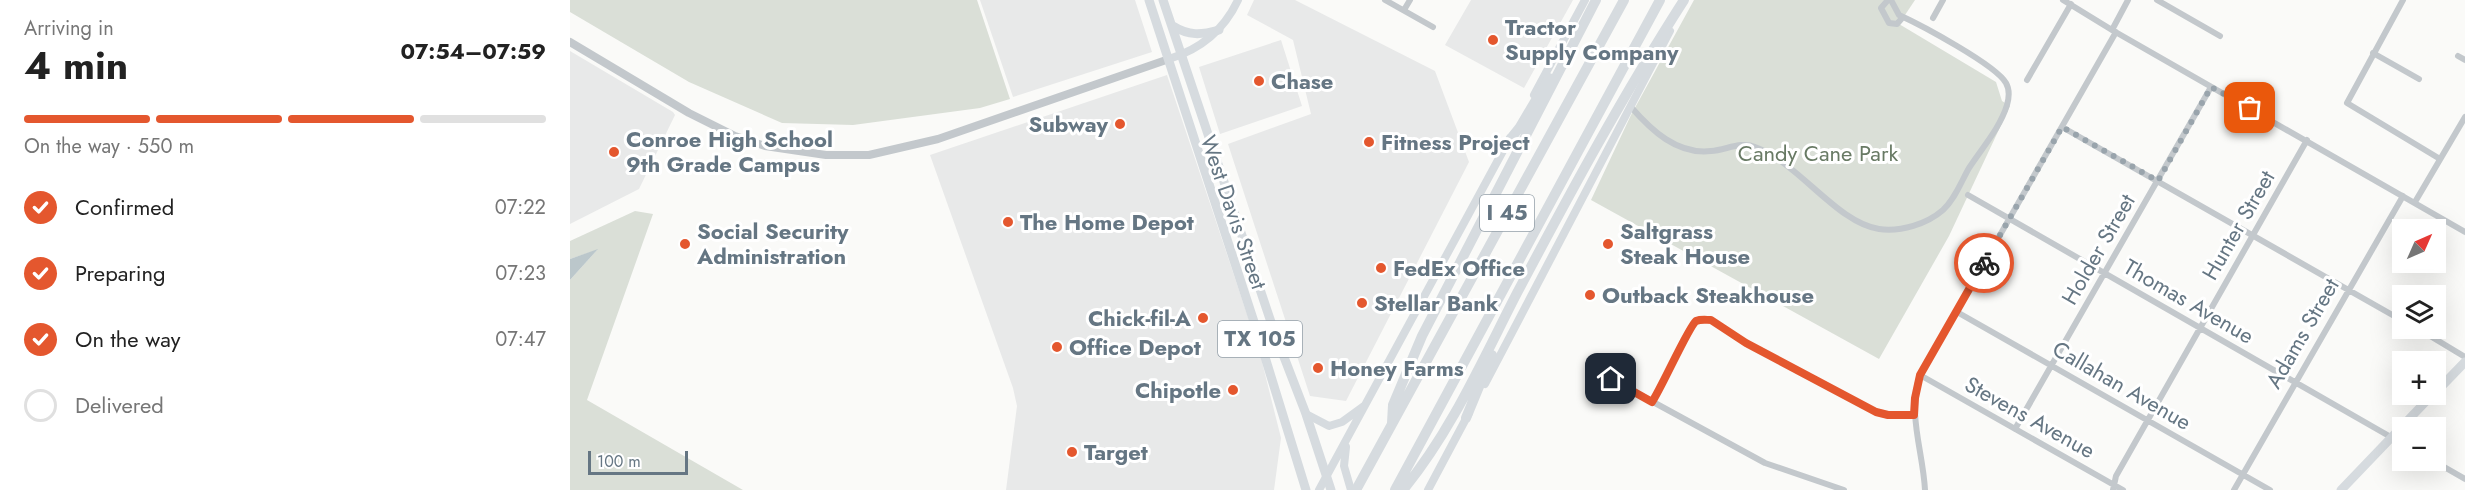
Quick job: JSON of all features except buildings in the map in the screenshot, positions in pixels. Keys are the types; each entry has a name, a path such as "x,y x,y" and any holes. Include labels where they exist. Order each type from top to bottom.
{"highway":[{"path":"1508,142 1520,127 1598,0"},
{"path":"1391,426 1393,405 1422,336 1598,0"},
{"name":"I 45","path":"1356,490 1624,0"},
{"name":"I 45","path":"1395,490 1660,0"},
{"path":"1403,490 1452,417 1558,216 1644,63 1685,0"},
{"path":"1466,418 1527,269 1598,114"}],"main road":[{"name":"West Davis Street","path":"1149,0 1306,490"},
{"name":"West Davis Street","path":"1164,0 1274,331 1306,414 1331,490"},
{"path":"1169,59 1196,48 1219,30 1238,0"},
{"path":"1319,490 1585,0"},
{"path":"1428,490 1631,107 1685,0"},
{"path":"1173,26 1196,35 1219,30"},
{"path":"2446,382 2465,362"},
{"path":"1306,414 1329,426 1342,422 1367,404"},
{"path":"2412,417 2424,405"},
{"path":"2341,490 2392,438"},
{"path":"1347,440 1344,466 1351,490"}],"street":[{"path":"1385,0 1433,27"},
{"path":"1404,10 1410,0"},
{"path":"1631,107 1660,137 1683,148 1709,152 1749,145 1761,149 1805,179 1853,220 1872,228 1886,230 1915,225 1941,212 1952,202 1963,178 2001,118 2009,93 2006,83 1994,69 1903,17 1899,15 1890,0 1881,8 1889,23 1897,24 1903,17"},
{"path":"1933,18 1943,0"},
{"path":"2063,0 2465,232"},
{"path":"1924,490 1914,415 1920,375 2062,127 2114,31 2128,0"},
{"path":"2157,0 2220,36"},
{"path":"2403,0 2347,99 2348,106 2440,159"},
{"path":"2027,80 2070,4"},
{"path":"570,42 689,113 735,136 765,146 826,155 869,154 938,139 1169,59"},
{"path":"2373,53 2419,79"},
{"path":"2458,56 2465,60"},
{"name":"Holder Street","path":"2015,429 2211,87"},
{"path":"2415,202 2465,117"},
{"path":"2062,127 2392,315"},
{"name":"Hunter Street","path":"2113,487 2116,476 2307,140"},
{"name":"Thomas Avenue","path":"1968,195 2392,438"},
{"name":"Adams Street","path":"2234,490 2403,196"},
{"name":"Callahan Avenue","path":"1957,312 2270,490"},
{"path":"1652,402 1678,356 1689,329 1696,322 1711,320 1746,343 1876,412 1888,415 1914,415"},
{"path":"2435,339 2465,357"},
{"name":"Stevens Avenue","path":"1920,375 2113,487 2123,490"},
{"path":"1611,379 1765,464 1844,490"},
{"path":"2446,468 2465,479"}],"shaded area":[{"path":"980,0 1135,0 1152,52 1013,97"},
{"path":"1254,0 1295,0 1435,71 1469,162 1346,401 1310,396 1228,144 1311,114 1293,40 1247,15"},
{"path":"1471,0 1573,0 1524,88 1445,45"},
{"path":"1281,40 1302,106 1220,134 1199,67"},
{"name":"Conroe High School 9th Grade Campus","path":"570,51 675,115 639,189 570,224"},
{"path":"1167,75 1259,350 1281,438 1274,490 1006,490 1017,406 1013,388 930,155"},
{"path":"598,249 570,280 570,259"}],"green space":[{"path":"570,0 977,0 1010,99 980,108 853,125 782,123 689,82 570,12"},
{"name":"Candy Cane Park","path":"1694,0 1915,0 1899,24 1996,82 2002,101 2010,106 1949,236 1879,359 1591,200 1631,115"},
{"path":"635,211 653,214 587,400 743,490 570,490 570,280 597,250 570,259 570,241"}],"way so far":[{"path":"1984,263 2062,127 2158,181 2211,87 2250,108"}],"place":[{"name":"Tractor Supply Company","path":"1493,40"},
{"name":"Chase","path":"1259,81"},
{"name":"Subway","path":"1120,124"},
{"name":"Fitness Project","path":"1369,142"},
{"name":"Conroe High School 9th Grade Campus","path":"614,152"},
{"name":"The Home Depot","path":"1008,222"},
{"name":"Social Security Administration","path":"685,244"},
{"name":"Saltgrass Steak House","path":"1608,244"},
{"name":"FedEx Office","path":"1381,268"},
{"name":"Outback Steakhouse","path":"1590,295"},
{"name":"Stellar Bank","path":"1362,303"},
{"name":"Chick-fil-A","path":"1203,318"},
{"name":"Office Depot","path":"1057,347"},
{"name":"Honey Farms","path":"1318,368"},
{"name":"Chipotle","path":"1233,390"},
{"name":"Target","path":"1072,452"}],"route":[{"path":"1611,379 1652,402 1678,356 1689,329 1696,322 1711,320 1746,343 1876,412 1888,415 1914,415 1920,375 1984,263"}]}
